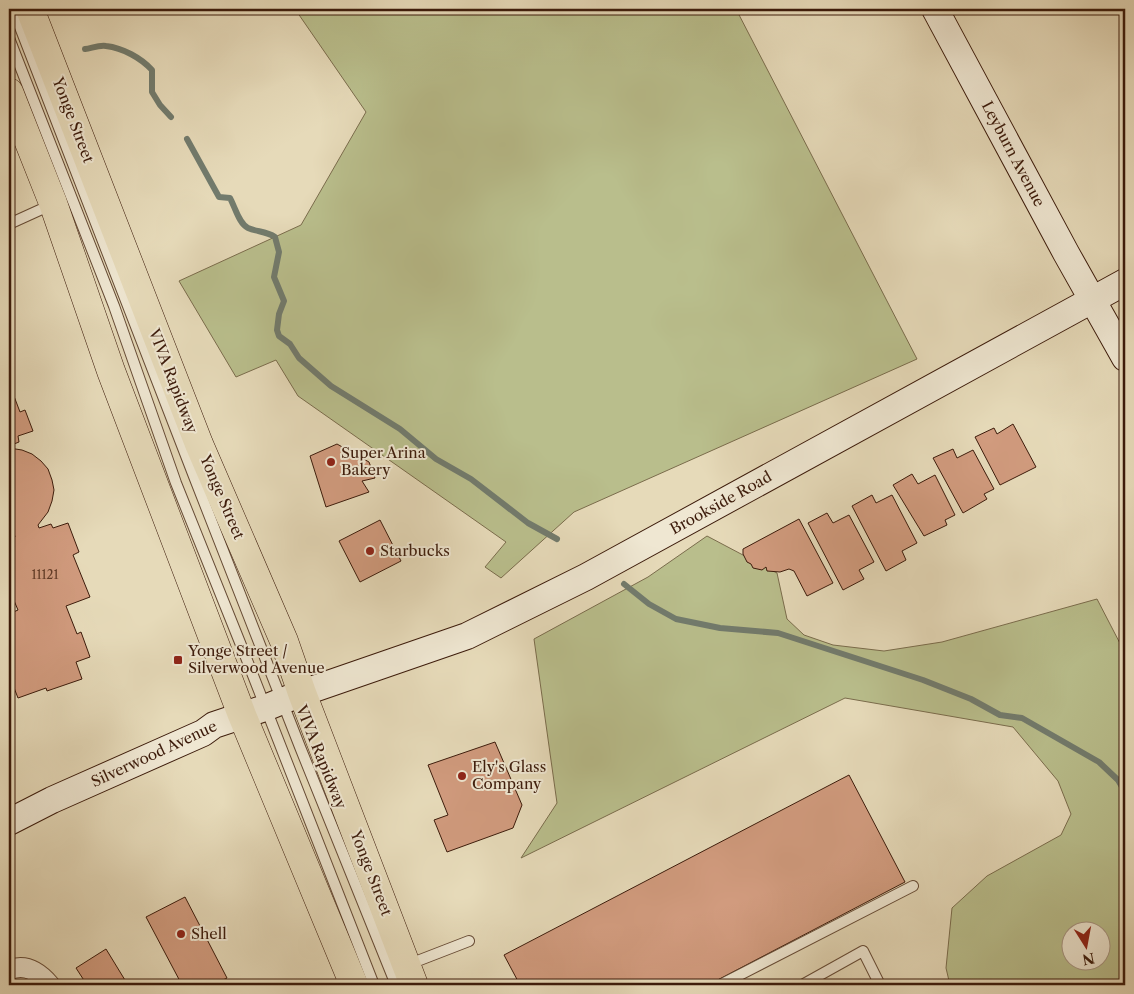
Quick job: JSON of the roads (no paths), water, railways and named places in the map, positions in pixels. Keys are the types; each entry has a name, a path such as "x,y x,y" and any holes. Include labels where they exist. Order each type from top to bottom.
{"main road":[{"name":"Yonge Street","path":"30,9 200,444 284,641 273,704 354,985"},
{"name":"Yonge Street","path":"9,92 53,204 111,371 406,979"}],"street":[{"name":"Leyburn Avenue","path":"935,9 1125,358"},
{"name":"Brookside Road","path":"273,704 467,636 586,577 1125,282"},
{"name":"Silverwood Avenue","path":"9,822 52,800 203,733 214,725 273,704"},
{"path":"9,970 23,967 36,971 50,985"}],"lane":[{"name":"VIVA Rapidway","path":"13,9 198,488 374,985"},
{"name":"VIVA Rapidway","path":"9,38 114,306 176,483 273,704"},
{"path":"9,224 53,204"},
{"path":"720,985 913,886"},
{"path":"406,979 468,941"},
{"path":"808,984 863,951 880,985"}],"waterway":[{"path":"85,49 101,46 112,47 125,51 143,61 152,70 152,92 171,117"},
{"path":"187,139 219,197 230,198 242,223 248,228 275,237 279,252 274,277 284,301 279,314 277,330 279,336 290,344 299,358 331,386 400,429 436,459 471,479 528,523 557,539"},
{"path":"624,584 649,604 676,619 720,628 778,633 923,680 971,699 1000,715 1022,718 1099,762 1118,780 1125,792"}],"place":[{"name":"Super Arina Bakery","path":"331,462"},
{"name":"Starbucks","path":"370,551"},
{"name":"Yonge Street / Silverwood Avenue","path":"178,660"},
{"name":"Ely's Glass Company","path":"462,776"},
{"name":"Shell","path":"181,934"}]}
